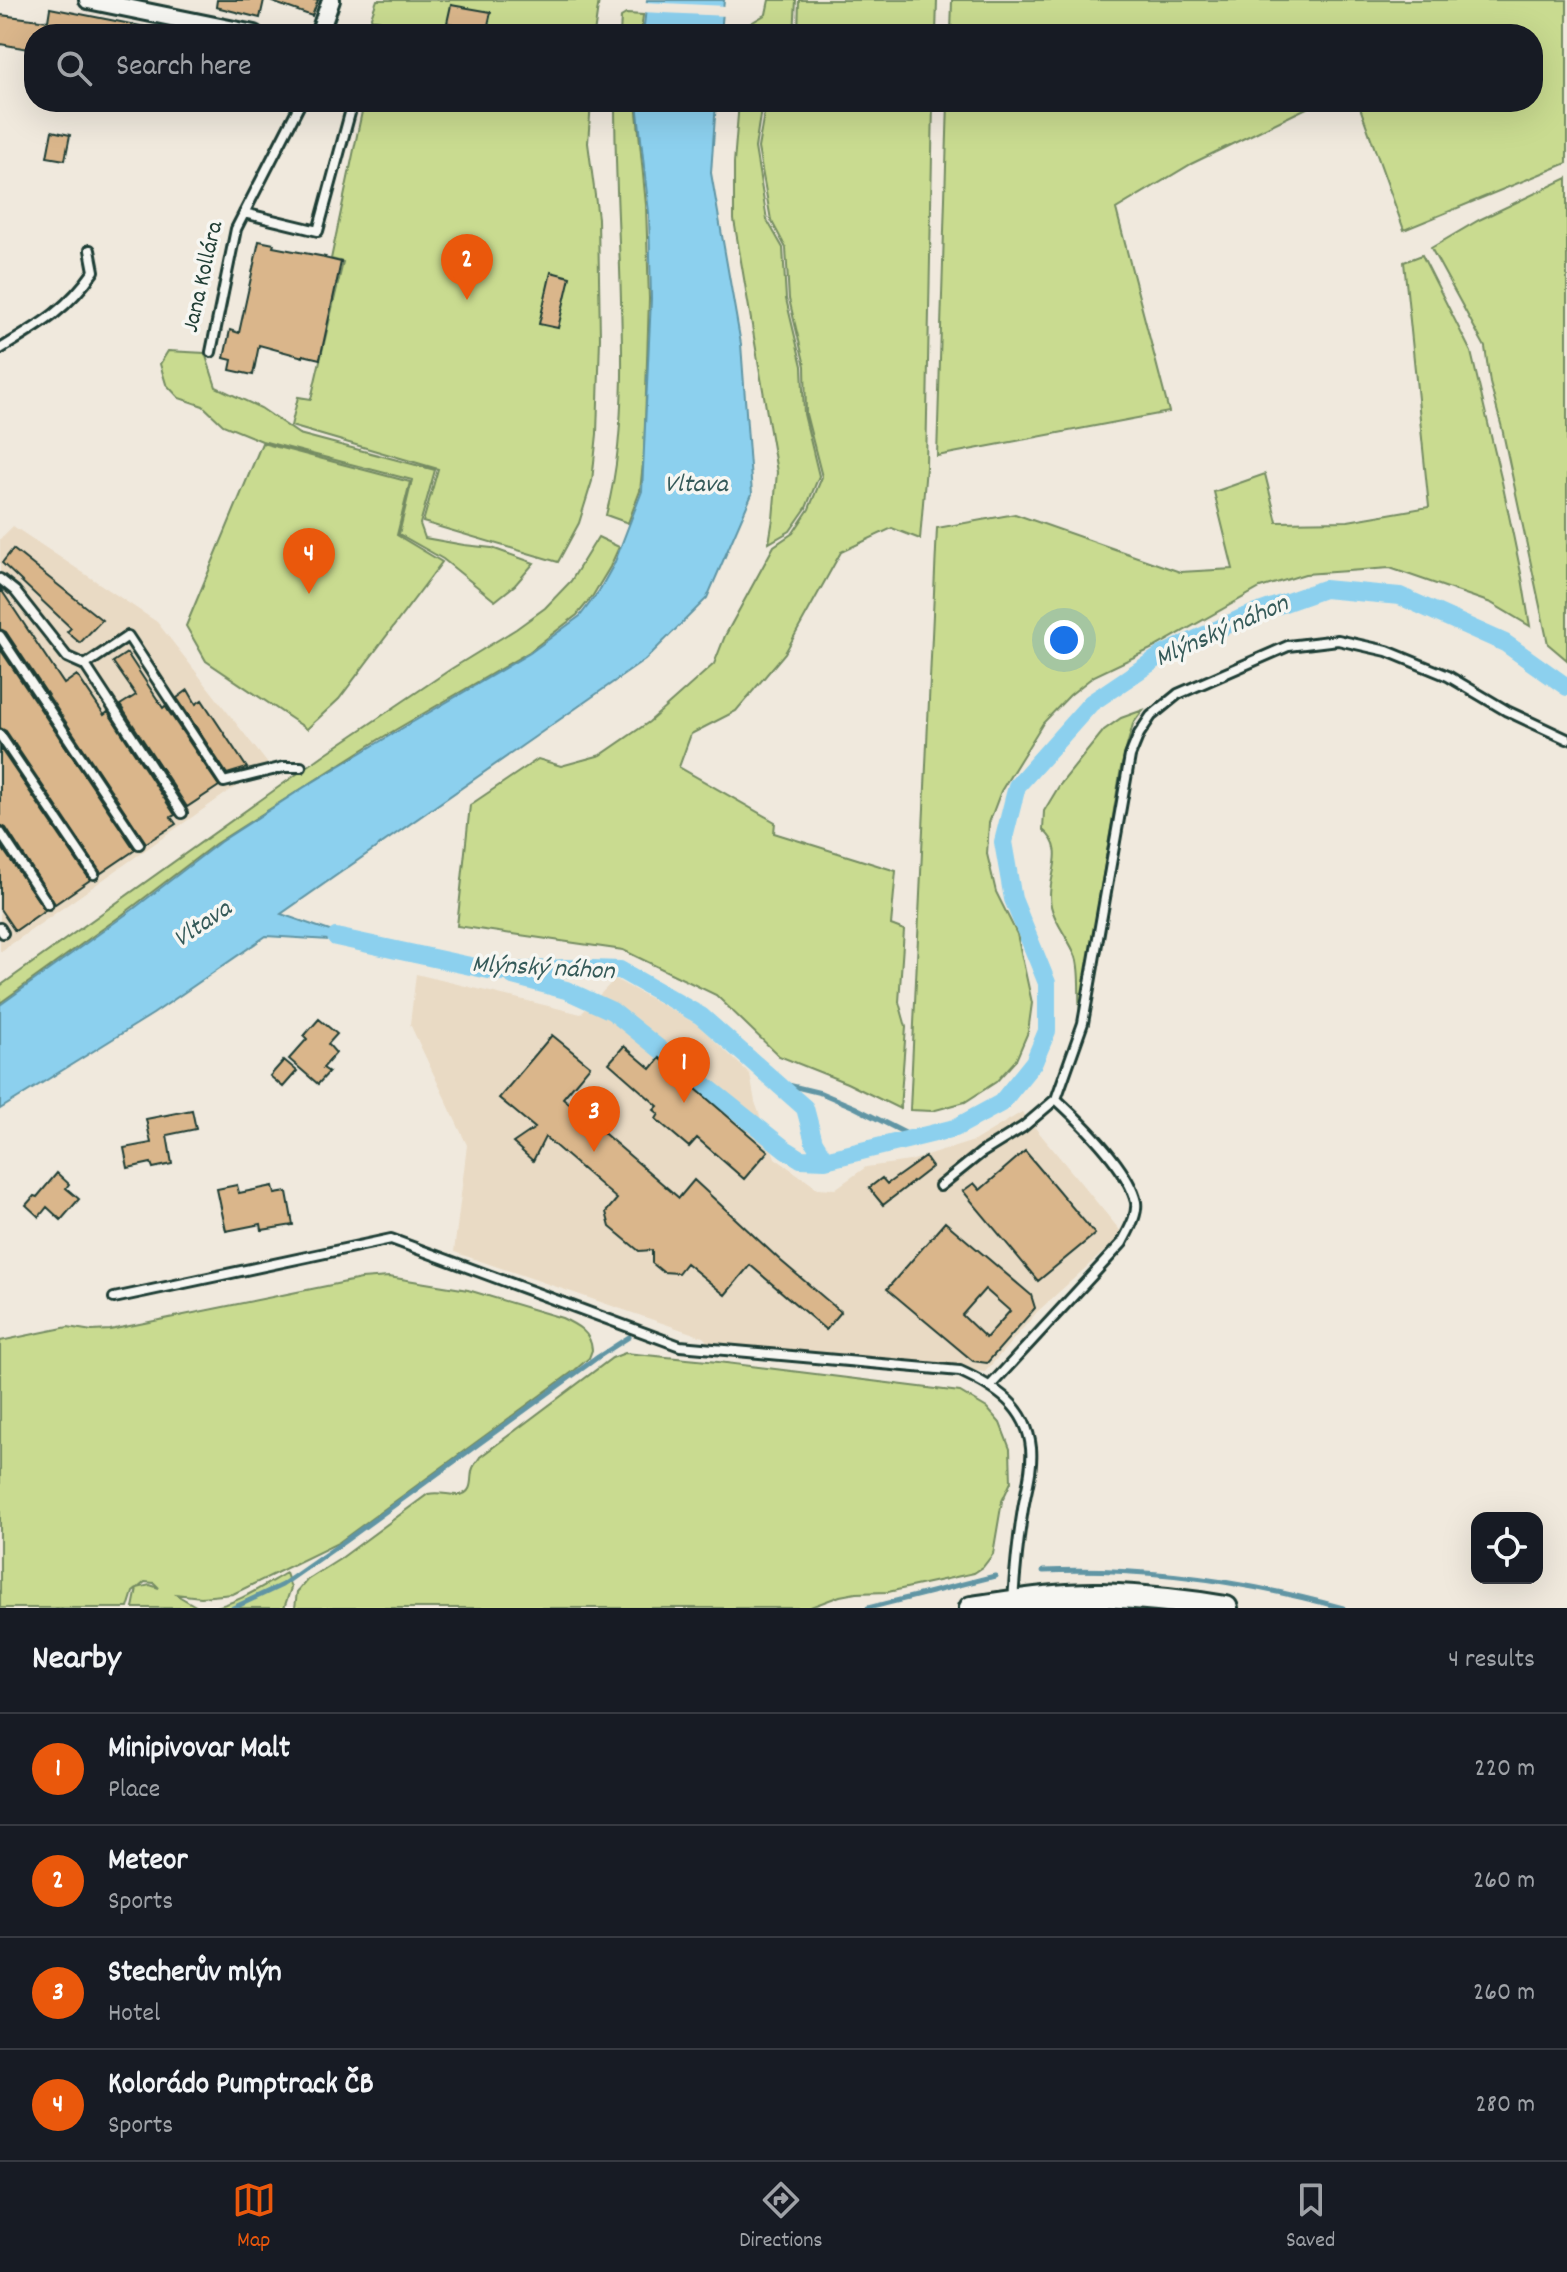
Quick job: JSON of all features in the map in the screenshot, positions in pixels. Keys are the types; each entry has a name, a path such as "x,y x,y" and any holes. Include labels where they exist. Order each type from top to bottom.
{"main road":[{"path":"971,1608 1099,1595 1185,1601 1226,1608"}],"street":[{"path":"88,0 205,24"},
{"path":"323,24 331,0"}],"lane":[{"name":"Jana Kollára","path":"211,352 236,229 296,112"},
{"name":"Jana Kollára","path":"244,213 318,231 350,112"},
{"path":"0,349 52,318 79,292 94,271 90,250"},
{"path":"0,579 15,591 67,657 85,665 182,813"},
{"path":"0,636 139,844"},
{"path":"85,665 128,636 224,782 284,767 301,767"},
{"path":"940,1186 981,1153 1023,1127 1056,1099 1083,1023 1130,756 1151,716 1178,694 1288,646 1338,640 1387,651 1448,676 1507,711 1567,739"},
{"path":"0,735 94,874"},
{"path":"0,832 48,904"},
{"path":"991,1385 1122,1243 1133,1222 1136,1204 1124,1175 1084,1126 1056,1099"},
{"path":"114,1298 391,1239 680,1346 960,1371 991,1385 1016,1409 1026,1427 1031,1448 1013,1602"}],"shaded area":[{"path":"13,526 157,622 268,764 0,952 0,539"},
{"path":"416,974 581,1014 615,979 697,1024 750,1074 755,1102 775,1158 817,1188 835,1189 866,1167 910,1161 974,1141 1022,1112 1123,1234 1037,1312 985,1372 837,1355 711,1346 703,1337 454,1252 467,1145 410,1024"}],"green space":[{"path":"377,0 599,0 595,24 372,24 371,17"},
{"path":"769,0 796,0 795,24 749,24 766,14"},
{"path":"799,0 937,0 936,24 798,24"},
{"path":"952,0 1567,0 1567,163 1404,230 1362,112 1543,112 1543,24 951,24"},
{"path":"626,14 643,15 642,24 621,24 621,17"},
{"path":"362,112 590,112 588,143 598,218 600,338 597,434 592,481 579,523 558,562 423,522 438,469 291,426 298,397 311,399 343,262 331,259"},
{"path":"615,112 637,112 646,205 649,299 644,453 640,491 628,523 606,515 621,411"},
{"path":"738,112 760,112 755,148 767,220 783,248 786,299 802,366 804,414 819,476 806,508 790,531 769,543 777,472 734,220"},
{"path":"764,112 933,112 926,467 920,539 892,528 841,552 785,653 736,711 691,734 679,767 775,822 774,833 896,871 891,925 904,930 899,1002 906,1027 900,1109 847,1083 779,1056 716,995 623,950 457,926 470,805 538,759 561,766 601,755 649,722 714,664 725,636 774,546 793,533 809,509 822,477 806,414 805,366 789,299 786,248 771,220 758,148"},
{"path":"948,112 1298,112 1191,164 1116,209 1169,412 937,456"},
{"path":"1567,178 1567,660 1548,644 1490,383 1485,347 1431,248 1479,220"},
{"path":"1422,255 1471,352 1502,482 1530,626 1491,603 1390,568 1305,574 1260,588 1155,647 1094,676 1043,723 1001,791 989,823 987,854 996,892 1017,934 1032,1003 1028,1032 1016,1060 996,1082 965,1102 932,1111 910,1110 937,528 1015,514 1180,572 1233,569 1214,492 1265,474 1277,522 1348,521 1429,507 1404,262"},
{"path":"168,351 205,353 216,387 261,408 299,434 435,470 420,524 425,538 492,548 534,563 515,585 495,601 443,559 399,534 412,480 262,441 223,425 203,406 179,398 166,384 160,364"},
{"path":"262,443 410,482 397,535 442,562 339,699 307,729 206,661 186,626"},
{"path":"598,537 619,547 592,597 577,615 529,652 378,740 215,844 0,1003 0,986 325,754 545,608 571,581"},
{"path":"1143,710 1133,724 1121,768 1080,1014 1076,957 1051,906 1056,856 1051,838 1043,830 1044,811 1059,786 1104,730 1121,718"},
{"path":"389,1277 468,1290 562,1318 578,1326 589,1338 592,1350 589,1358 575,1370 338,1543 233,1594 201,1597 175,1594 199,1608 133,1608 137,1589 128,1608 0,1608 0,1341 68,1327 110,1330 361,1279","holes":["145,1582 154,1583 159,1588 150,1585 138,1588"]},
{"path":"625,1353 960,1392 987,1408 1000,1423 1010,1449 1011,1482 1002,1501 993,1554 974,1573 888,1592 840,1596 808,1608 295,1608 297,1592 307,1580 428,1494 460,1495 468,1491 473,1468 480,1457 612,1358"},
{"path":"286,1573 291,1588 284,1608 210,1608 240,1599"}],"water":[{"path":"647,0 724,0 722,24 644,24"},
{"name":"Vltava","path":"638,112 715,112 711,173 741,344 752,494 707,598 645,660 281,914 361,942 266,936 153,1014 0,1109 0,1005 220,842 303,788 530,653 580,616 599,591 614,564 642,491 651,299 649,213"}],"pier":[{"path":"643,2 727,6 727,16 641,12"}],"building":[{"path":"217,0 264,0 260,18 216,7"},
{"path":"273,0 318,0 312,16"},
{"path":"451,5 491,12 488,24 447,23"},
{"path":"50,8 131,24 24,24 24,48 0,44 0,15 48,21"},
{"path":"52,131 70,135 65,160 47,157"},
{"path":"259,241 341,262 320,359 259,345 253,375 230,370 232,360 224,358 230,330 239,333"},
{"path":"551,272 570,277 558,328 539,324"},
{"path":"13,549 102,620 80,643 67,632 71,628 2,563"},
{"path":"0,588 64,684 77,675 104,715 108,712 175,815 171,817 176,824 146,843 6,632 0,629"},
{"path":"0,649 135,850 101,873 6,731 0,728"},
{"path":"127,653 219,786 187,807 120,705 136,695 113,662"},
{"path":"188,690 196,704 202,700 247,768 227,774 177,698"},
{"path":"0,748 90,880 55,904 6,828 0,825"},
{"path":"0,845 45,910 15,931 0,909"},
{"path":"319,1019 337,1034 328,1044 336,1053 323,1068 329,1072 318,1084 289,1059"},
{"path":"552,1035 590,1066 563,1098 679,1198 694,1180 841,1312 826,1330 750,1265 725,1295 686,1263 678,1273 663,1272 652,1263 652,1250 639,1251 610,1227 606,1212 617,1199 545,1137 533,1161 513,1143 535,1128 499,1098"},
{"path":"624,1046 651,1069 660,1058 768,1151 744,1179 697,1138 689,1147 656,1119 659,1114 654,1110 658,1106 609,1063"},
{"path":"284,1060 297,1071 283,1087 270,1076"},
{"path":"192,1110 196,1129 167,1135 172,1164 153,1168 151,1163 128,1168 124,1148 151,1143 146,1119"},
{"path":"1025,1151 1095,1234 1038,1281 963,1191 974,1183 980,1190"},
{"path":"925,1157 932,1167 883,1205 869,1188 882,1178 887,1184"},
{"path":"57,1173 69,1184 66,1188 79,1199 61,1220 47,1207 39,1217 26,1205"},
{"path":"237,1185 239,1193 273,1186 275,1194 287,1192 293,1225 262,1230 261,1224 226,1231 217,1189"},
{"path":"945,1222 1031,1295 1035,1308 987,1363 973,1361 887,1289","holes":["985,1289 1010,1311 986,1338 962,1315"]}],"waterway":[{"name":"Mlýnský náhon","path":"336,937 498,972 565,968 620,970 701,1016 805,1108 814,1142 825,1160 955,1128 1001,1103 1034,1062 1047,1031 1047,983 1013,899 1003,842 1017,786 1091,703 1162,655 1242,618 1324,589 1400,596 1505,643 1567,687"},
{"path":"513,976 566,990 612,1011 785,1149 801,1159 825,1160"},
{"path":"776,1082 821,1093 915,1138"},
{"path":"233,1608 282,1585 629,1337"},
{"path":"1043,1571 1119,1571 1194,1578 1269,1590 1343,1608"},
{"path":"868,1608 995,1576"}],"place":[{"name":"Meteor","path":"467,300"},
{"name":"Kolorádo Pumptrack ČB","path":"309,594"},
{"name":"Minipivovar Malt","path":"684,1103"},
{"name":"Stecherův mlýn","path":"594,1152"}]}
